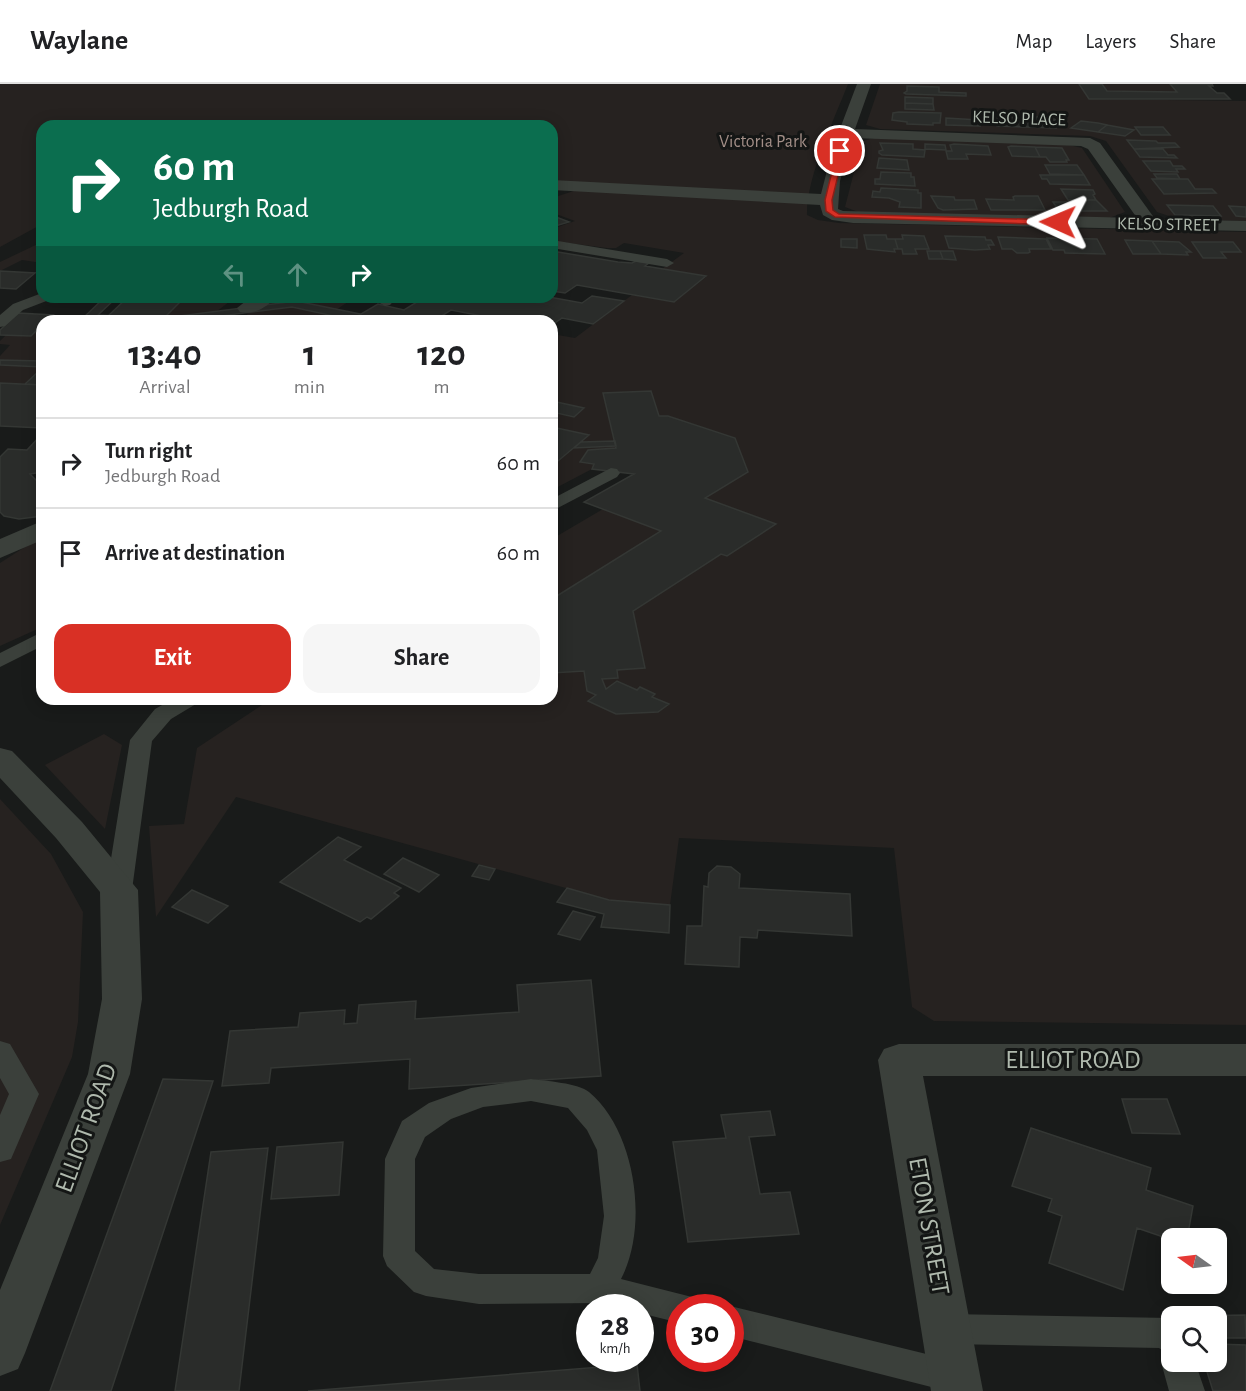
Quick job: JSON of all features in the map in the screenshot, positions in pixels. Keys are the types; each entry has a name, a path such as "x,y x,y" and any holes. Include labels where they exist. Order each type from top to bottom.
{"street":[{"path":"558,185 828,200 846,133 864,84"},
{"name":"KELSO PLACE","path":"846,133 1084,141 1094,146 1150,224"},
{"path":"558,191 572,186"},
{"name":"KELSO STREET","path":"828,200 829,211 838,216 853,218 1246,226"},
{"path":"239,314 256,303"},
{"path":"0,550 36,532"},
{"path":"0,758 69,830 119,890"},
{"name":"ELLIOT ROAD","path":"0,1353 109,1074 122,999 119,890"},
{"name":"ELLIOT ROAD","path":"899,1060 1246,1060"},
{"name":"ETON STREET","path":"899,1060 956,1384"}],"lane":[{"path":"558,245 667,263"},
{"path":"0,322 18,307 36,300"},
{"path":"558,503 611,473"},
{"path":"0,660 36,641"},
{"path":"119,890 141,740 163,714 178,705"},
{"path":"0,1052 24,1094 0,1150"},
{"path":"599,1288 614,1260 620,1216 612,1150 599,1123 578,1098 531,1090 481,1096 440,1111 413,1130 400,1159 399,1256 426,1282 479,1289 599,1288 666,1305"},
{"path":"744,1325 956,1384"},
{"path":"947,1329 1161,1333"},
{"path":"1181,1372 1187,1391"}],"green space":[{"name":"Victoria Park","path":"0,84 848,84 822,149 811,184 807,215 818,220 839,223 1246,232 1246,1025 934,1021 912,1007 894,848 679,838 670,905 609,900 236,797 156,917 149,826 184,824 197,748 262,705 558,705 558,673 584,671 596,695 588,701 616,714 658,712 668,704 652,697 654,694 641,688 637,690 617,681 606,689 602,679 618,678 617,670 645,668 633,611 721,554 727,556 776,524 705,498 748,472 735,438 668,416 659,416 615,441 581,442 588,435 558,428 558,413 574,416 584,408 558,402 558,335 575,338 632,295 674,302 706,277 662,269 684,253 624,243 616,248 607,248 558,242 558,227 575,221 558,215 558,196 577,190 558,188 558,120 36,120 36,227 0,247"},
{"path":"880,84 1079,84 1090,99 1246,101 1246,221 1181,220 1157,212 1106,141 1090,136 880,129 866,125"},
{"path":"1102,84 1170,84 1177,92 1107,91"},
{"path":"879,137 1061,143 1082,148 1125,212 1109,218 861,213 845,207 862,141"},
{"path":"36,245 36,262 22,260 0,271 0,262"},
{"path":"179,303 228,303 216,312 167,315"},
{"path":"265,303 287,303 259,306"},
{"path":"301,303 346,303 336,310"},
{"path":"292,307 329,315 247,315 250,312"},
{"path":"36,331 36,361 0,360 0,356 10,345 0,344 6,335 31,336"},
{"path":"0,365 36,367 36,374 25,384 0,383"},
{"path":"616,446 616,448 588,450 580,462 594,464 592,469 558,487 558,461 574,448"},
{"path":"603,509 661,531 558,595 558,535"},
{"path":"36,540 36,630 0,646 0,563"},
{"path":"104,734 122,745 105,829 45,765"},
{"path":"0,799 51,854 83,912 78,1022 72,1057 0,1225"}],"building":[{"path":"1079,84 1102,84 1107,91 1177,92 1170,84 1212,84 1213,86 1209,86 1217,93 1224,93 1230,99 1089,99"},
{"path":"907,86 939,87 939,92 966,93 966,96 906,94 904,93 907,91"},
{"path":"905,97 933,98 933,104 905,103"},
{"path":"905,103 933,104 934,110 905,109"},
{"path":"893,113 941,113 940,123 907,124 907,122 892,120"},
{"path":"999,115 1023,119 1027,127 997,126 994,118 998,118"},
{"path":"1042,115 1061,115 1064,121 1053,120 1056,128 1027,127 1023,119 1043,117"},
{"path":"946,118 979,120 980,126 946,125"},
{"path":"1081,121 1107,125 1098,132 1071,128"},
{"path":"1107,125 1134,130 1125,136 1098,132"},
{"path":"1135,127 1163,127 1170,135 1141,135"},
{"path":"1127,140 1175,143 1179,147 1134,149"},
{"path":"880,143 913,144 913,149 925,150 924,157 882,155 879,153 883,150"},
{"path":"925,144 945,145 946,150 925,149"},
{"path":"950,145 988,146 991,155 966,154 968,159 948,159 946,151 952,151"},
{"path":"1008,147 1035,147 1040,157 1012,156"},
{"path":"1035,147 1062,148 1069,160 1050,162 1046,157 1040,157"},
{"path":"1134,149 1163,149 1168,155 1174,155 1177,158 1140,157"},
{"path":"879,158 907,160 909,170 877,168"},
{"path":"1143,161 1170,161 1173,166 1182,166 1185,169 1176,169 1178,172 1151,171"},
{"path":"1045,165 1077,165 1084,175 1050,174"},
{"path":"881,172 911,173 915,186 875,184 875,179 880,179"},
{"path":"1154,174 1177,174 1180,179 1157,178"},
{"path":"1040,175 1084,175 1090,185 1050,184"},
{"path":"1152,179 1188,179 1195,189 1212,189 1216,193 1164,194"},
{"path":"881,188 918,190 918,193 921,193 921,208 899,207 900,202 889,198 872,197 873,191 880,192"},
{"path":"1061,189 1093,190 1096,200 1068,200"},
{"path":"931,196 974,200 977,209 943,210 938,208"},
{"path":"1015,196 1038,196 1045,210 991,210 986,199 1014,200"},
{"path":"1068,200 1096,200 1107,211 1059,211 1053,202 1069,202"},
{"path":"1167,205 1213,206 1221,216 1175,215"},
{"path":"1229,206 1246,207 1246,217 1236,216"},
{"path":"558,218 569,222 558,225"},
{"path":"864,235 886,235 887,239 895,239 898,249 894,249 895,252 867,249"},
{"path":"902,235 924,236 929,249 915,249 917,254 903,254 902,249 898,249 895,239 903,239"},
{"path":"945,236 985,237 994,245 988,245 990,249 975,250 949,248"},
{"path":"998,237 1046,239 1051,249 1029,249 1028,253 1017,253 1012,249 1002,249"},
{"path":"1047,238 1097,239 1105,254 1065,253 1064,250 1053,250"},
{"path":"841,239 857,239 857,248 841,247"},
{"path":"1125,240 1152,241 1161,254 1133,254"},
{"path":"1152,241 1179,242 1191,252 1186,252 1188,255 1161,254"},
{"path":"1192,242 1233,242 1241,252 1221,252 1226,258 1203,258"},
{"path":"927,251 940,251 943,259 929,259"},
{"path":"940,251 953,251 956,260 943,259"},
{"path":"558,252 618,262 649,263 645,266 706,276 674,302 577,285 565,293 558,292"},
{"path":"0,271 35,273 16,289 0,288"},
{"path":"592,296 624,301 593,324 562,318 558,321 558,315 477,315 451,310 443,315 359,315 378,304 404,310 415,303 558,303 558,299 582,303"},
{"path":"99,303 111,303 98,315 86,315"},
{"path":"122,303 179,303 167,315 109,315"},
{"path":"280,303 306,303 360,314 329,315 292,307 229,315 187,315"},
{"path":"18,313 53,315 36,315 36,331 31,336 0,335 0,330"},
{"path":"0,360 36,361 36,367 0,365"},
{"path":"36,374 36,385 25,384"},
{"path":"0,383 36,385 36,428 0,426"},
{"path":"651,391 659,416 668,416 735,438 748,472 705,498 776,524 727,556 721,554 633,611 645,668 617,670 618,678 602,679 606,689 617,681 637,690 640,687 655,694 652,697 669,704 658,712 616,714 588,701 596,695 587,691 584,671 558,673 558,595 661,531 584,502 634,474 592,469 594,464 580,462 588,450 616,448 603,393"},
{"path":"558,402 584,408 574,417 558,413"},
{"path":"558,428 589,435 558,461"},
{"path":"36,440 36,473 30,474 36,480 36,517 19,519 4,516 0,512 0,457 8,449 27,450"},
{"path":"615,441 616,446 574,448 581,442"},
{"path":"338,837 361,847 344,860 401,888 394,893 399,896 371,919 367,917 360,922 280,882"},
{"path":"403,858 439,875 419,892 384,874"},
{"path":"479,865 495,869 489,880 472,876"},
{"path":"717,866 731,867 740,874 739,888 850,894 852,936 758,930 757,938 740,937 739,967 685,964 687,926 702,926 704,886 708,887 709,873"},
{"path":"567,888 609,900 670,905 669,933 601,927 604,914 557,902"},
{"path":"192,890 228,906 208,923 172,907"},
{"path":"573,911 595,917 580,940 558,934"},
{"path":"591,980 601,1076 409,1089 410,1059 271,1068 269,1083 222,1086 230,1031 298,1027 300,1013 345,1010 344,1024 357,1023 359,1005 416,1001 415,1019 519,1012 517,985"},
{"path":"163,1079 213,1081 111,1391 50,1391"},
{"path":"1122,1099 1167,1099 1180,1134 1132,1133"},
{"path":"770,1111 775,1135 749,1137 760,1194 790,1192 799,1234 688,1242 673,1142 726,1138 721,1115"},
{"path":"1031,1128 1151,1168 1146,1190 1193,1206 1189,1228 1161,1228 1161,1236 1137,1228 1123,1290 1049,1263 1062,1216 1048,1211 1052,1199 1012,1186"},
{"path":"343,1142 339,1195 271,1199 277,1147"},
{"path":"268,1148 239,1391 175,1391 211,1152"},
{"path":"1227,1315 1245,1315 1246,1338 1227,1338"},
{"path":"1227,1344 1246,1345 1246,1391 1213,1391 1207,1372 1227,1372"},
{"path":"576,1369 576,1372 638,1372 640,1391 308,1391"}],"route":[{"path":"840,151 828,200 829,211 838,216 1058,222"}]}
